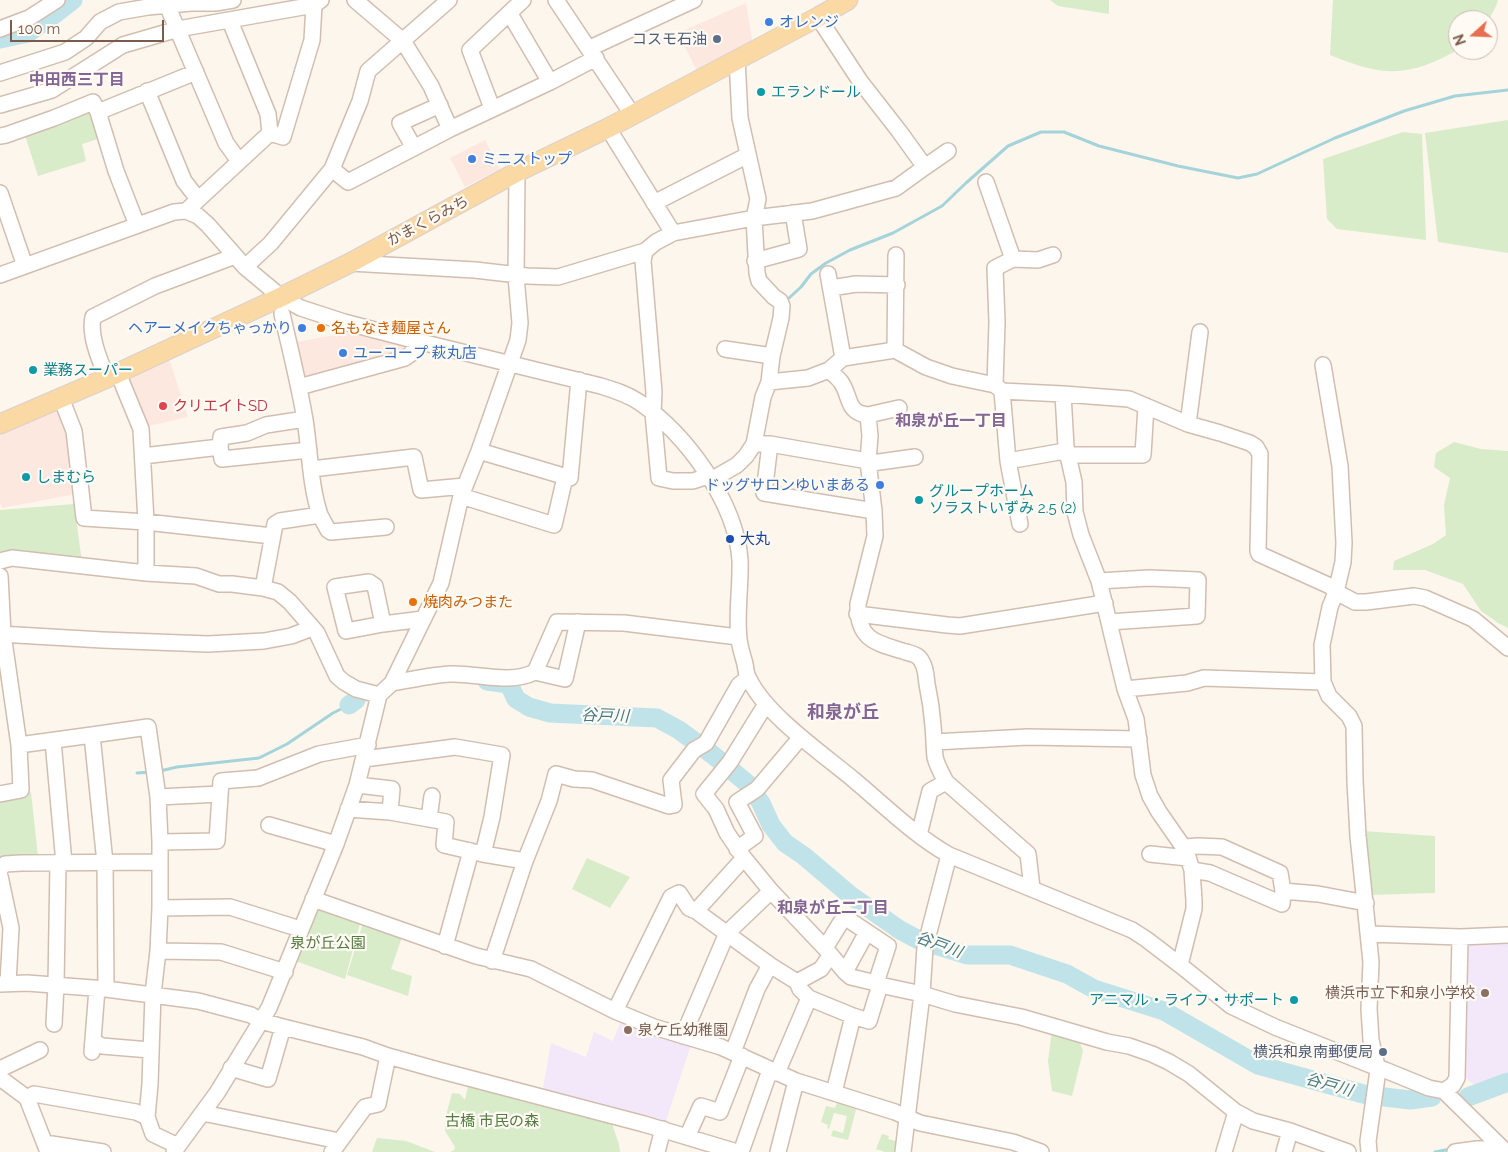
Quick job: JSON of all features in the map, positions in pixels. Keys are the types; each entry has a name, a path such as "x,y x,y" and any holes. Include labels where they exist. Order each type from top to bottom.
{"main road":[{"name":"かまくらみち","path":"0,424 281,306 350,263 517,172 608,128 848,0"}],"street":[{"path":"0,30 30,18 57,0"},
{"path":"0,73 65,52 86,38 100,22 119,12 149,3 167,5 215,3 233,0"},
{"path":"355,0 403,41 431,86 450,129"},
{"path":"146,573 146,522 141,429 97,352 91,324 93,317 155,286 240,261 271,243 332,169 360,101 368,71 449,0"},
{"path":"492,108 470,50 523,0"},
{"path":"556,0 632,114"},
{"path":"332,169 348,182 492,108 550,82 593,53 694,0"},
{"path":"0,105 52,90 123,45 178,29 230,21 318,2 312,40 283,138 270,132"},
{"path":"167,5 226,143 239,161"},
{"path":"510,14 550,82"},
{"path":"818,17 860,81 899,130 925,167"},
{"path":"230,21 268,114 270,132"},
{"path":"645,251 643,261 659,478 693,482 709,478 737,465 754,444 769,382 772,356 781,318 782,306 760,281 755,260 754,218 758,199 740,118 737,59"},
{"path":"98,112 196,72"},
{"path":"52,90 54,118"},
{"path":"147,91 184,181 198,199"},
{"path":"0,136 54,118 93,102 98,112 116,171 137,225"},
{"path":"414,148 400,123 440,105"},
{"path":"608,128 673,233"},
{"path":"186,211 270,132"},
{"path":"350,263 475,270 516,276 558,277 645,251 656,242 673,233 754,218 812,211 896,188 948,151"},
{"path":"654,203 748,155"},
{"path":"19,745 148,727 158,797 160,908 153,994 147,1118 153,1134 176,1149 203,1113 269,1008 336,844 357,785 379,695 392,682 441,583 463,491 510,364 519,332 516,276 517,172"},
{"path":"986,182 1013,259"},
{"path":"0,193 25,266"},
{"path":"0,275 174,212 186,211 198,216 281,306 305,419 316,502 328,530 331,532 386,527"},
{"path":"755,260 799,249 793,214"},
{"path":"1020,524 1008,461 998,388 995,268 1013,259 1038,260 1053,254"},
{"path":"895,350 896,255"},
{"path":"843,358 830,281 897,285"},
{"path":"281,306 579,380 617,391 639,402 673,430 690,450 709,478 731,519 740,560 738,637 748,678 766,704 801,737 936,848 1132,930 1231,1006 1275,1027 1429,1088 1444,1091 1506,1152"},
{"path":"1188,424 1200,332"},
{"path":"299,387 405,358 412,353 417,341"},
{"path":"726,349 772,356"},
{"path":"769,382 808,378 829,370 843,358 895,350 935,370 998,388 1129,400 1188,424 1220,432 1250,443 1256,447 1260,454 1259,554 1330,586 1336,592 1354,602 1414,596 1425,598 1473,620 1508,648"},
{"path":"1323,365 1340,466 1343,562 1336,592 1330,607 1322,646 1323,682 1329,696 1349,716 1354,726 1358,836 1371,962 1371,1040 1378,1068 1368,1141 1369,1151"},
{"path":"829,370 842,382 853,410 862,415 868,416 899,408"},
{"path":"479,451 570,478 579,380"},
{"path":"1063,394 1067,452 1074,482 1075,512 1081,535 1099,581 1125,689 1136,719 1143,775 1150,796 1182,845 1188,858 1194,909 1180,965"},
{"path":"61,398 74,431 84,518 146,522 272,536"},
{"path":"1008,461 1059,452 1075,455 1142,455 1146,406"},
{"path":"868,416 870,436 868,461 875,536 858,604 858,614 862,630 871,640 878,644 914,654 922,660 928,690 935,758 946,782 1028,854 1032,888"},
{"path":"305,419 266,425 247,432 221,437 220,447 222,459 310,450"},
{"path":"754,444 770,444 868,461 872,464 914,457"},
{"path":"770,444 764,493 874,511"},
{"path":"143,456 220,447"},
{"path":"312,469 414,458 420,490 463,491 554,525 565,477"},
{"path":"263,588 275,524 320,515"},
{"path":"0,560 12,558 146,573 196,576 218,584 263,588 282,594 321,640 337,676 356,689 379,695"},
{"path":"0,576 5,685 19,745 21,790 0,794"},
{"path":"1099,581 1149,578 1198,580 1197,616 1109,622"},
{"path":"858,614 960,626 1105,603"},
{"path":"384,624 422,619"},
{"path":"535,672 557,622 624,623 738,637"},
{"path":"392,682 450,674 508,679 535,672 565,679 578,622"},
{"path":"2,634 208,644 264,642 291,636 312,628"},
{"path":"492,960 525,860 549,801 556,774 574,779 592,780 668,806 674,805 671,780 700,746 739,685 748,678"},
{"path":"1125,689 1204,678 1323,682"},
{"path":"766,704 728,766 704,794 716,809 727,833 740,854 845,972 852,977 878,984 955,1004 1021,1017 1152,1054 1189,1074 1236,1112 1253,1121 1290,1131 1348,1152"},
{"path":"92,735 105,863 102,989 92,1046 150,1050"},
{"path":"696,911 755,836 737,802 754,790 801,737"},
{"path":"934,742 1028,737 1139,739"},
{"path":"53,741 61,863 54,1024"},
{"path":"160,842 217,841 221,780 258,778 320,754 455,746 502,755 492,817 477,852 445,946"},
{"path":"919,835 930,791 946,782"},
{"path":"357,785 392,788 390,812"},
{"path":"158,797 220,794"},
{"path":"429,819 432,796"},
{"path":"348,808 390,812 446,822 444,845 525,860"},
{"path":"269,825 336,844"},
{"path":"1150,854 1188,858 1210,873 1282,904 1283,891 1280,873 1222,847 1198,846 1188,858"},
{"path":"903,1152 927,940 949,855"},
{"path":"0,869 5,864 21,863 160,862"},
{"path":"0,876 11,928 4,984 28,983 102,989 198,1001 251,1015 283,1027 363,1047 388,1056 663,1129 687,1137 709,1148 737,1152"},
{"path":"683,1036 727,933 771,891"},
{"path":"1283,891 1318,894 1366,903"},
{"path":"615,1011 671,896 679,893 689,908 797,982 800,989 809,998 869,1022 888,946 846,918 841,922 821,969 797,982"},
{"path":"313,899 445,946 530,969 615,1011 654,1027 738,1054 796,1082 895,1112 920,1123 1013,1142 1041,1152"},
{"path":"160,908 230,907 300,929"},
{"path":"845,972 867,932"},
{"path":"1369,934 1460,938 1508,935"},
{"path":"1444,1091 1453,1085 1457,1078 1460,938"},
{"path":"158,951 221,952 285,972"},
{"path":"687,1137 701,1106 720,1112 757,989 770,965"},
{"path":"741,1152 774,1071 809,998"},
{"path":"834,1092 853,1016"},
{"path":"231,1068 268,1079 283,1027"},
{"path":"0,1069 40,1050"},
{"path":"203,1113 336,1146 365,1107 378,1104 388,1056"},
{"path":"0,1078 27,1098 46,1148 103,1152"},
{"path":"778,1152 796,1082"},
{"path":"27,1098 34,1094 136,1112 147,1118"},
{"path":"1224,1152 1236,1112"},
{"path":"657,1152 663,1129"},
{"path":"1284,1152 1290,1131"},
{"path":"1455,1152 1477,1149 1490,1152"}],"shaded area":[{"name":"コスモ石油","path":"746,3 753,45 698,73 678,33"},
{"path":"485,140 500,169 465,187 450,158"},
{"path":"362,330 403,345 402,356 301,382 291,343"},
{"path":"169,358 188,417 144,427 124,378"},
{"path":"59,408 69,429 76,494 2,508 0,502 0,433"},
{"name":"横浜市立下和泉小学校","path":"1508,937 1508,1076 1476,1087 1466,1078 1462,1041 1463,945 1472,938"},
{"path":"623,1016 691,1045 665,1124 542,1094 551,1043 586,1057 594,1032 613,1041"}],"green space":[{"path":"1050,0 1109,0 1109,14 1058,6"},
{"path":"1333,0 1498,0 1494,10 1448,10 1448,55 1425,65 1404,70 1380,70 1363,67 1330,55"},
{"path":"88,108 104,137 82,144 86,161 38,176 24,132"},
{"path":"1508,120 1508,253 1438,242 1425,133"},
{"path":"1403,132 1422,134 1426,240 1337,229 1327,219 1323,159"},
{"path":"1454,442 1481,449 1508,451 1508,628 1481,611 1463,584 1425,570 1393,570 1394,561 1433,544 1446,535 1444,505 1450,478 1434,467 1436,453"},
{"path":"74,504 82,562 0,553 0,510"},
{"path":"31,792 38,857 0,860 0,801"},
{"path":"1363,831 1435,836 1435,893 1369,895"},
{"path":"587,858 630,877 610,908 572,889"},
{"name":"泉が丘公園","path":"315,904 361,920 345,979 293,960"},
{"path":"363,923 402,937 391,969 412,976 408,996 347,975"},
{"path":"1052,1031 1079,1040 1083,1051 1072,1096 1052,1091 1048,1061"},
{"name":"古橋 市民の森","path":"469,1082 613,1121 612,1124 620,1152 450,1152 455,1147 445,1131 445,1119 452,1093 460,1094 465,1100"},
{"path":"838,1100 857,1106 848,1140 831,1136 833,1130 843,1133 847,1116 834,1113 829,1129 827,1128 828,1125 821,1122 826,1106 835,1108"},
{"path":"882,1134 889,1136 888,1139 899,1142 898,1152 885,1152 876,1149"},
{"name":"古橋 市民の森","path":"377,1138 406,1141 435,1152 372,1152"}],"waterway":[{"path":"0,39 28,33 73,0"},
{"path":"789,298 811,274 826,263 850,250 893,233 942,206 1008,146 1041,132 1064,132 1099,146 1178,166 1238,178 1257,174 1335,138 1404,111 1455,96 1508,90"},
{"name":"谷戸川","path":"487,681 509,684 516,699 529,707 550,713 657,718 679,730 748,784 761,803 771,825 785,843 804,856 850,895 900,930 919,940 967,955 1010,955 1067,974 1094,989 1164,1011 1258,1065 1367,1095 1410,1100 1432,1097"},
{"name":"谷戸川","path":"349,705 356,700"},
{"path":"160,771 177,767 259,758 287,744 333,713 349,705"},
{"path":"137,773 151,772"},
{"name":"谷戸川","path":"1468,1097 1508,1082"},
{"path":"1435,1152 1451,1149"}],"place":[{"name":"オレンジ","path":"769,22"},
{"name":"コスモ石油","path":"717,39"},
{"name":"エランドール","path":"761,92"},
{"name":"ミニストップ","path":"472,159"},
{"name":"ヘアーメイクちゃっかり","path":"302,328"},
{"name":"名もなき麺屋さん","path":"321,328"},
{"name":"ユーコープ 萩丸店","path":"343,353"},
{"name":"業務スーパー","path":"33,370"},
{"name":"クリエイトSD","path":"163,406"},
{"name":"しまむら","path":"26,477"},
{"name":"ドッグサロンゆいまある","path":"880,485"},
{"name":"グループホーム ソラストいずみ 2.5 (2)","path":"919,500"},
{"name":"大丸","path":"730,539"},
{"name":"焼肉みつまた","path":"413,602"},
{"name":"横浜市立下和泉小学校","path":"1485,993"},
{"name":"アニマル・ライフ・サポート","path":"1294,1000"},
{"name":"泉ケ丘幼稚園","path":"628,1030"},
{"name":"横浜和泉南郵便局","path":"1383,1052"}],"district":[{"name":"中田西三丁目","path":"77,80"},
{"name":"和泉が丘一丁目","path":"951,421"},
{"name":"和泉が丘","path":"843,713"},
{"name":"和泉が丘二丁目","path":"833,908"}]}
